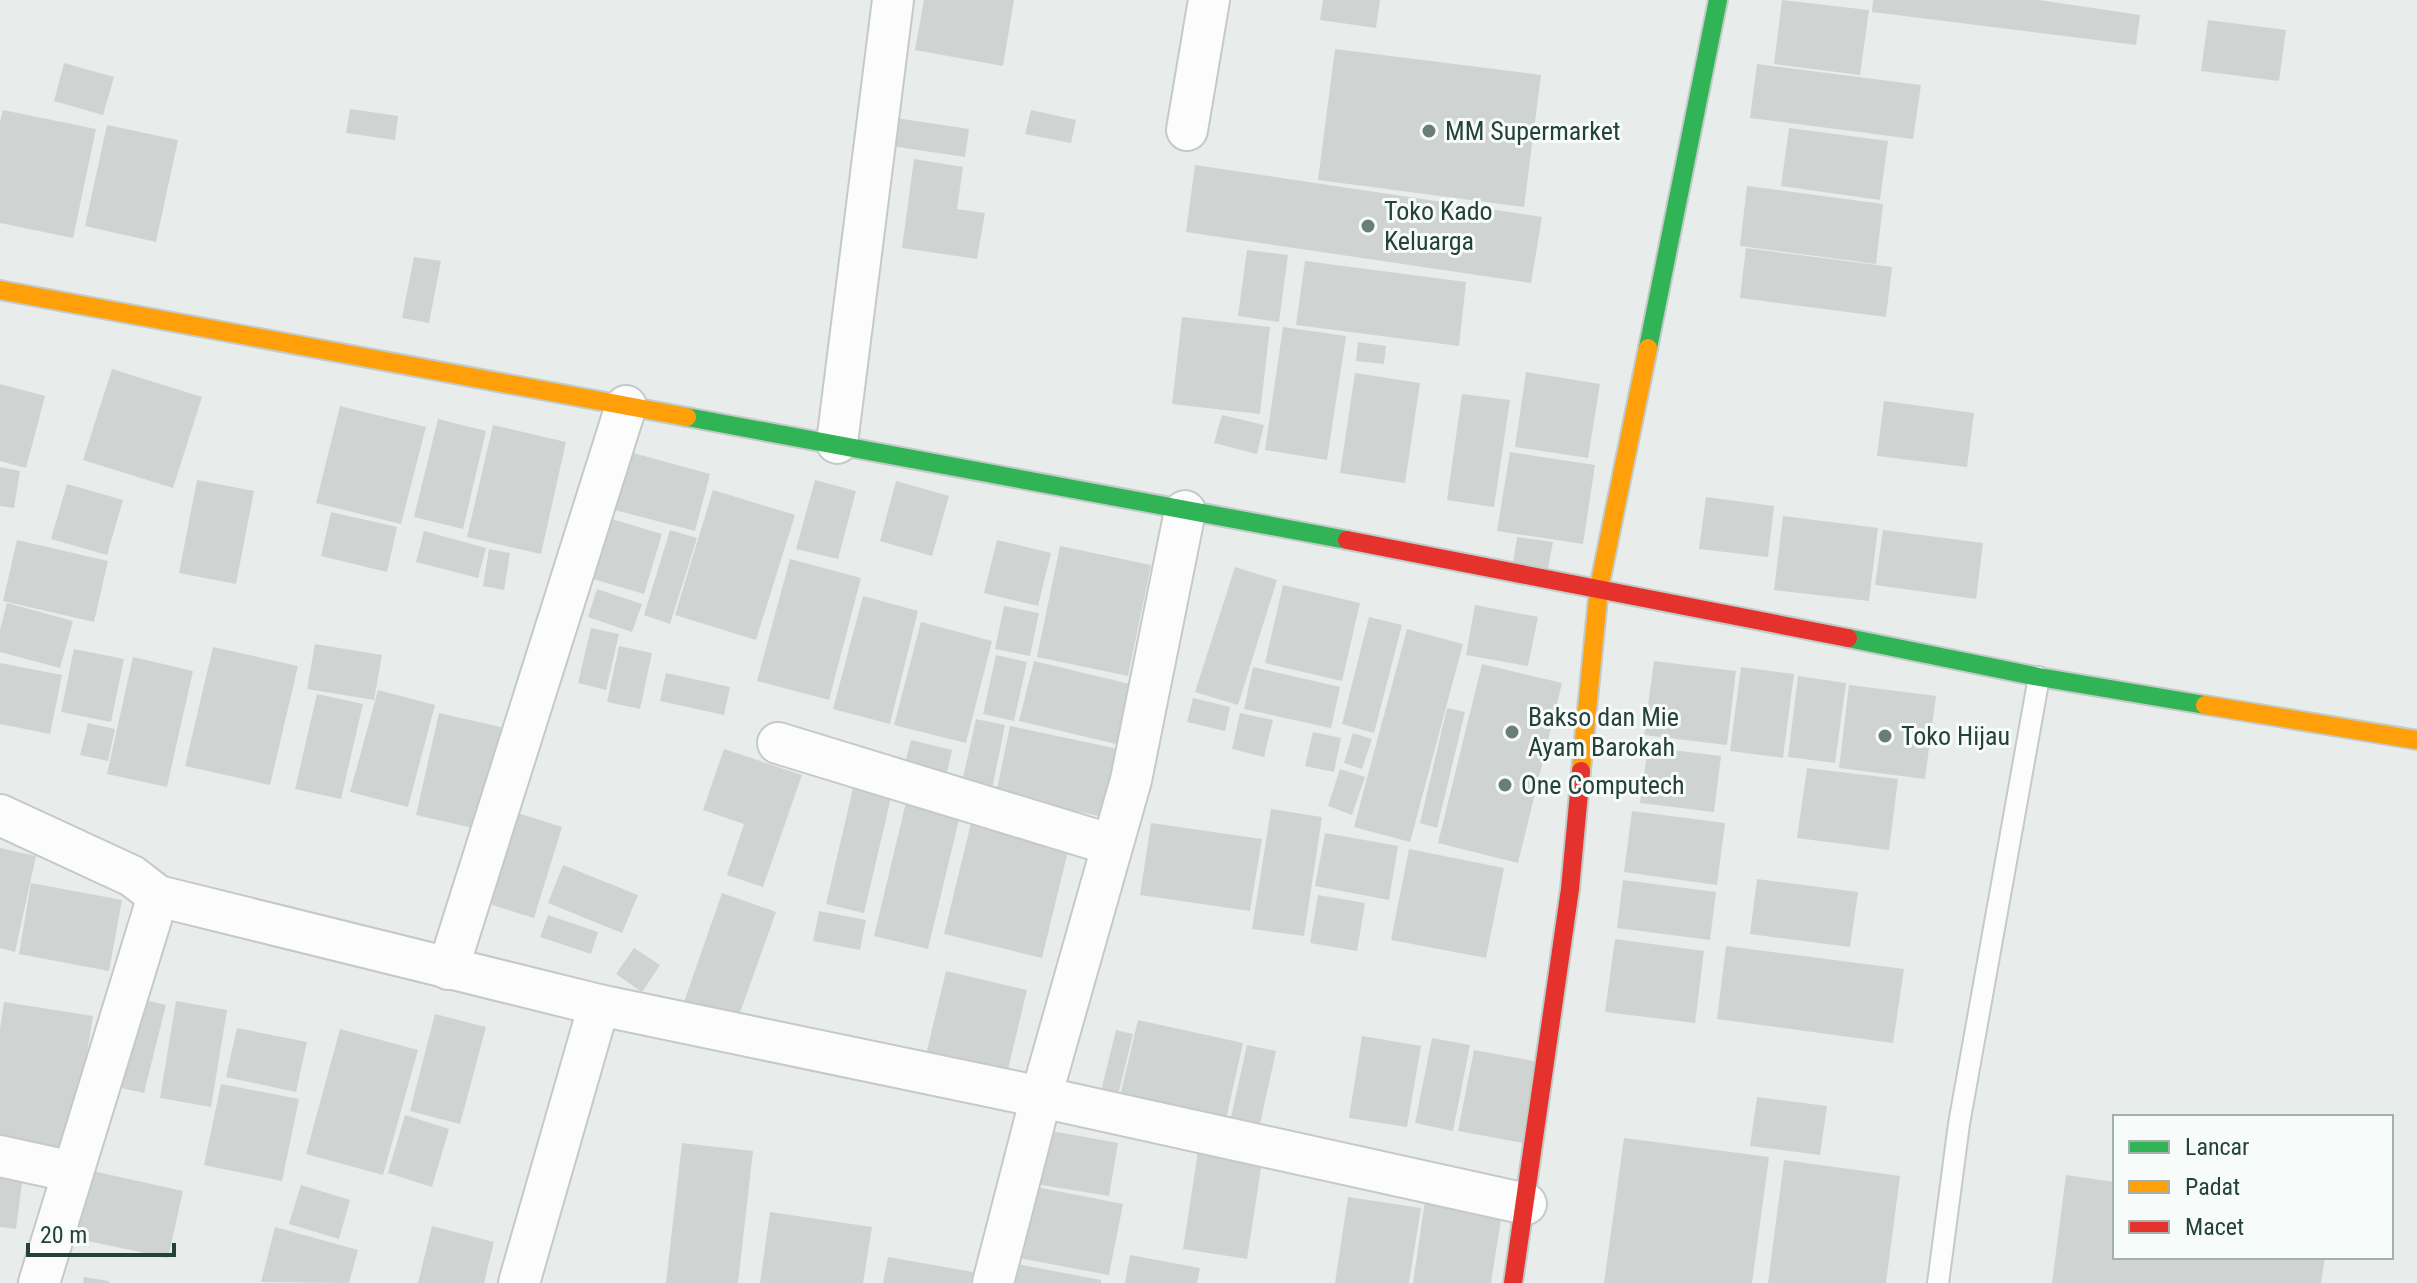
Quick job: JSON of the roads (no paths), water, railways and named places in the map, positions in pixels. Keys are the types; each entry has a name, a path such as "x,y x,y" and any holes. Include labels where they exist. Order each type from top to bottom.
{"street":[{"path":"837,443 893,0"},
{"path":"1187,130 1209,0"},
{"path":"1513,1283 1570,889 1599,588 1718,0"},
{"path":"0,290 837,443 1599,588 2039,677 2417,740"},
{"path":"448,969 626,406"},
{"path":"993,1283 1041,1097 1131,780 1185,511"},
{"path":"778,743 1112,845"},
{"path":"0,815 132,876 158,896 599,1005 1041,1097 1526,1204"},
{"path":"39,1283 158,896"},
{"path":"519,1283 599,1005"},
{"path":"0,1156 73,1172"}],"lane":[{"path":"1938,1283 1959,1124 2039,677"}],"place":[{"name":"MM Supermarket","path":"1429,131"},
{"name":"Toko Kado Keluarga","path":"1368,226"},
{"name":"Bakso dan Mie Ayam Barokah","path":"1512,732"},
{"name":"Toko Hijau","path":"1885,736"},
{"name":"One Computech","path":"1505,785"}]}
